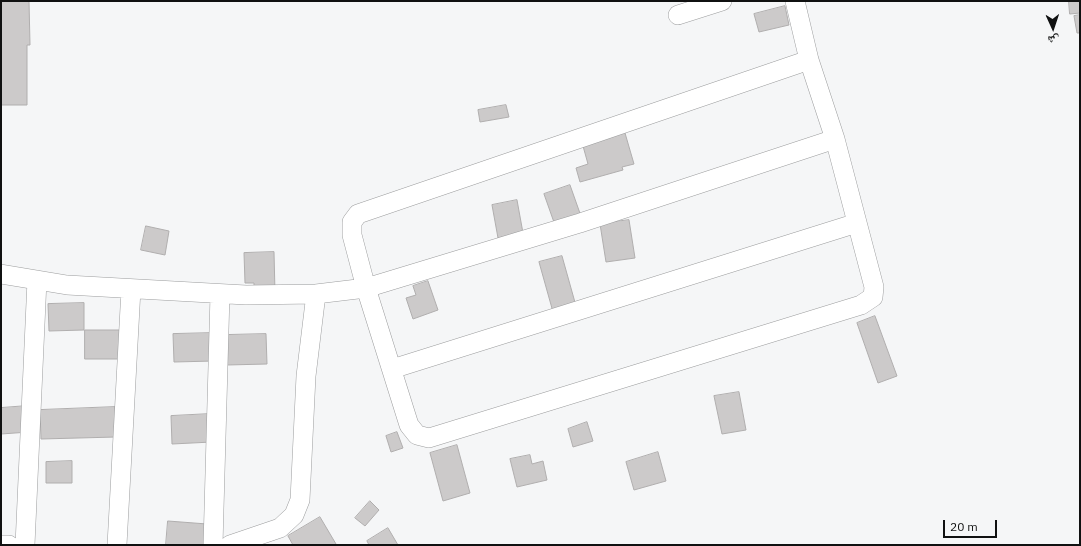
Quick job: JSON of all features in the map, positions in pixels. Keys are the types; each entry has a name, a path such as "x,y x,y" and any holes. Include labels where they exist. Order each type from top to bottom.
{"street":[{"path":"678,15 722,1"},
{"path":"795,1 809,60 835,139 874,287 873,297 861,305 846,310 429,438 417,435 409,425 366,288 352,235 352,222 358,214 809,60"},
{"path":"1,274 67,285 246,295 316,294 366,288 580,223 835,139"},
{"path":"392,369 857,223"},
{"path":"25,545 37,280"},
{"path":"117,545 131,289"},
{"path":"213,545 220,294"},
{"path":"230,545 280,528 294,515 300,500 306,376 316,294"},
{"path":"1,545 9,545"}],"building":[{"path":"1,1 29,1 30,45 27,45 27,105 1,105"},
{"path":"1069,1 1080,1 1080,13 1070,14"},
{"path":"785,6 789,25 759,32 754,14"},
{"path":"1080,15 1080,33 1077,33 1074,16"},
{"path":"506,105 509,117 480,122 478,110"},
{"path":"625,133 634,164 622,167 623,170 580,182 576,168 588,164 583,146"},
{"path":"570,185 582,219 556,228 544,194"},
{"path":"517,200 523,233 498,238 492,205"},
{"path":"629,220 635,258 606,262 600,224"},
{"path":"146,226 169,231 165,255 141,250"},
{"path":"274,252 275,293 254,294 254,283 245,283 244,253"},
{"path":"562,256 576,306 553,312 539,262"},
{"path":"428,281 438,310 413,319 406,298 416,295 413,286"},
{"path":"84,303 84,330 49,331 48,304"},
{"path":"875,316 897,376 878,383 857,323"},
{"path":"85,330 121,330 122,359 85,359"},
{"path":"213,333 214,361 174,362 173,334"},
{"path":"266,334 267,364 227,365 226,335"},
{"path":"739,392 746,430 722,434 714,396"},
{"path":"27,406 29,432 1,434 1,408"},
{"path":"115,407 116,437 41,439 40,410"},
{"path":"210,414 212,442 172,444 171,416"},
{"path":"587,422 593,441 573,447 568,429"},
{"path":"397,432 403,448 391,452 386,436"},
{"path":"457,445 470,493 443,501 430,453"},
{"path":"658,452 666,481 634,490 626,462"},
{"path":"530,455 532,464 543,461 547,480 517,487 510,459"},
{"path":"72,461 72,483 46,483 46,462"},
{"path":"370,501 379,510 365,526 355,518"},
{"path":"320,517 336,544 293,545 288,536"},
{"path":"168,521 207,524 205,545 166,545"},
{"path":"388,528 398,545 369,545 367,541"}]}
